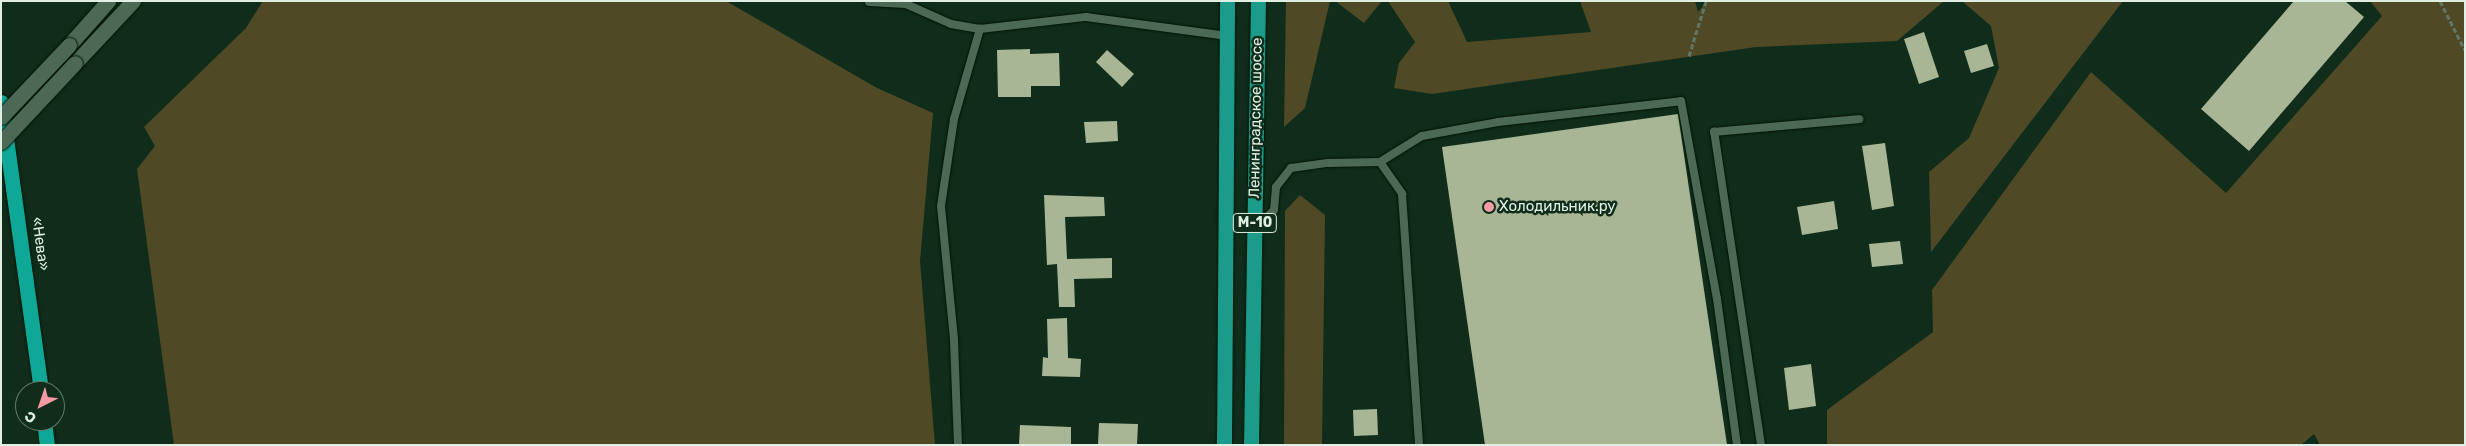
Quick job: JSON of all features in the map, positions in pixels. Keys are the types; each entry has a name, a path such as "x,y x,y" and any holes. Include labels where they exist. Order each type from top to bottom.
{"highway":[{"name":"Ленинградское шоссе","path":"1224,445 1228,1"},
{"name":"Ленинградское шоссе","path":"1251,445 1258,1"},
{"name":"«Нева»","path":"1,102 40,381"},
{"path":"45,431 47,445"}],"street":[{"path":"1,117 108,1"},
{"path":"1,142 133,1"}],"lane":[{"path":"869,2 906,4 951,24 980,29 1086,17 1228,36"},
{"path":"958,445 954,339 941,206 954,119 980,29"},
{"path":"1255,230 1274,210 1276,187 1291,168 1328,163 1380,162 1422,136 1498,122 1681,101 1717,299 1738,445"},
{"path":"1761,445 1714,132 1859,120"},
{"path":"1380,162 1402,194 1419,445"}],"path":[{"path":"1689,56 1706,1"},
{"path":"2440,1 2465,50"}],"shaded area":[{"path":"263,1 726,1 877,88 933,113 920,261 935,445 174,445 137,169 155,146 144,127 246,28"},
{"path":"1286,1 1330,1 1305,108 1284,127"},
{"path":"1335,1 1382,1 1364,23"},
{"path":"1388,1 1448,1 1467,42 1591,32 1580,1 1695,1 1698,12 1707,1 1944,1 1897,41 1756,47 1432,94 1394,88 1399,63 1415,42"},
{"path":"1962,1 2123,1 1931,252 1929,172 1969,138 1999,68 1991,26"},
{"path":"2370,1 2465,1 2465,445 2320,445 2314,434 2301,445 1827,445 1827,410 1933,332 1932,290 2091,72 2226,193 2382,16"},
{"path":"1300,195 1325,215 1322,445 1284,445 1285,211"}],"building":[{"path":"2294,1 2345,1 2364,17 2249,151 2201,109"},
{"path":"1924,32 1939,77 1919,84 1904,39"},
{"path":"1987,44 1994,66 1971,73 1964,51"},
{"path":"1030,49 1030,54 1059,53 1060,86 1031,86 1031,97 998,97 997,50"},
{"path":"1107,50 1134,74 1122,87 1096,62"},
{"path":"1678,114 1727,445 1485,445 1442,147"},
{"path":"1117,121 1118,141 1086,143 1084,122"},
{"path":"1885,143 1894,206 1872,210 1862,146"},
{"path":"1044,195 1104,197 1105,216 1065,217 1067,259 1112,258 1112,278 1074,279 1075,307 1059,307 1057,264 1047,265"},
{"path":"1834,201 1838,229 1802,235 1797,207"},
{"path":"1900,241 1903,264 1872,267 1869,244"},
{"path":"1067,318 1068,358 1081,359 1080,377 1042,376 1043,357 1048,358 1047,319"},
{"path":"1811,364 1816,406 1789,410 1784,368"},
{"path":"1377,409 1378,435 1354,436 1353,410"},
{"path":"1099,423 1138,424 1137,445 1098,445"},
{"path":"1020,425 1071,427 1071,445 1019,445"}],"place":[{"name":"Холодильник.ру","path":"1489,207"}]}
